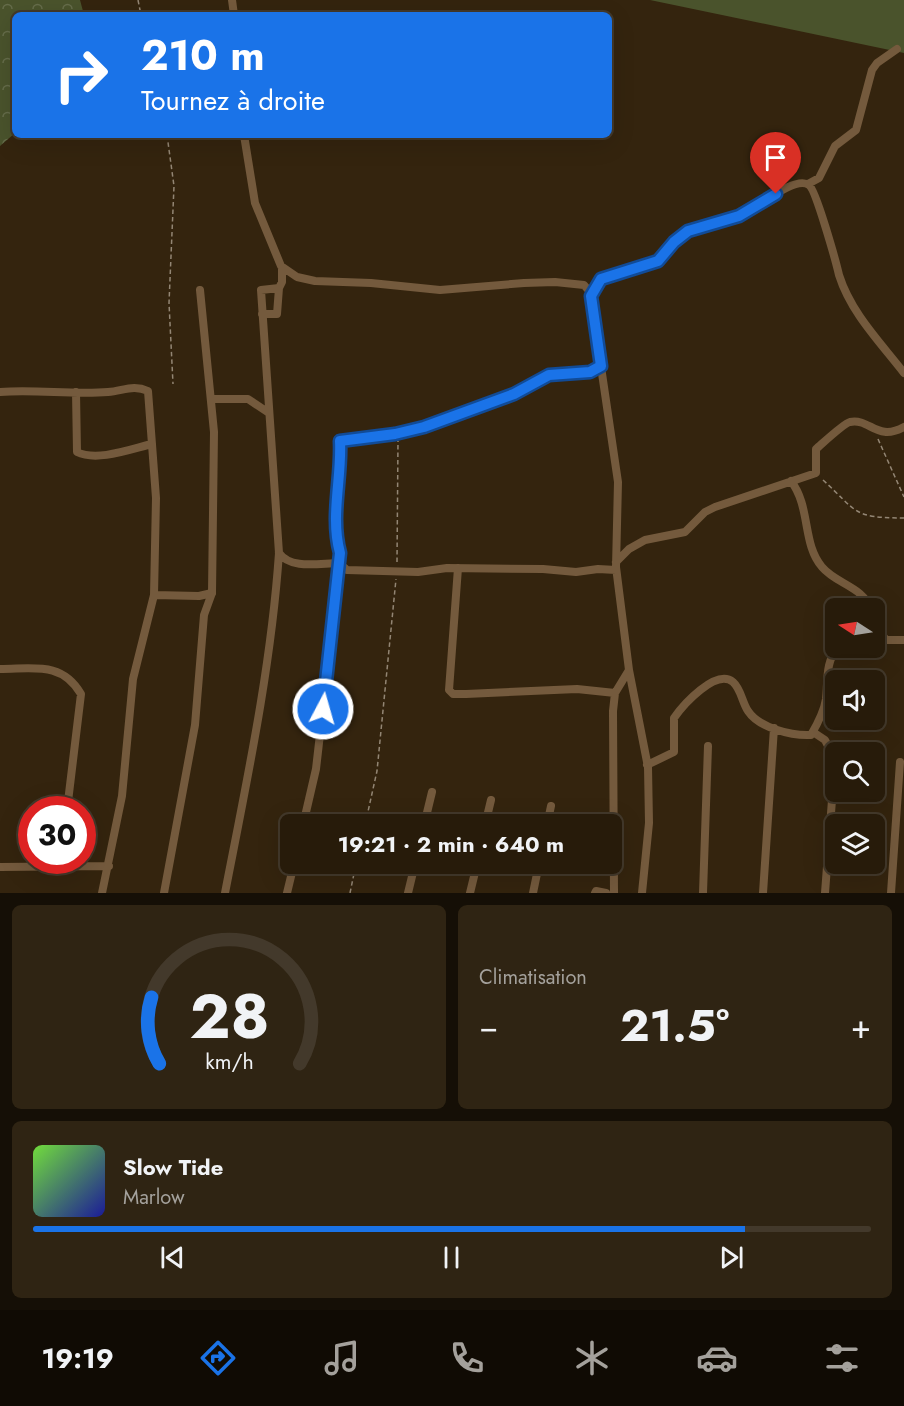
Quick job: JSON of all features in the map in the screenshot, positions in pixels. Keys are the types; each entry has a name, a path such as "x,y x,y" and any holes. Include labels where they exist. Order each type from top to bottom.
{"street":[{"path":"808,184 819,178 835,146 856,130 872,70 877,63 897,49"},
{"path":"244,138 255,202 282,268 277,314 262,314"},
{"path":"591,296 601,279 658,261 674,242 688,231 726,221 752,210 800,182 808,184 814,190 825,230 835,251 840,275 856,311 904,373"},
{"path":"282,268 297,277 315,281 371,283 440,290 555,282 584,285 591,296 618,482 616,566 629,670 647,765 649,823 642,893"},
{"path":"225,893 260,710 273,620 279,553 261,290 279,288"},
{"path":"164,893 195,725 204,615 212,593 214,432 200,290"},
{"path":"306,814 316,769 338,576 336,527 341,460 340,441 399,433 445,420 478,405 514,394 549,375 590,372 601,366"},
{"path":"0,392 29,390 110,392 139,387 148,391 156,498 154,595 134,679 122,796 102,893"},
{"path":"76,392 77,452 83,455 117,453 152,444"},
{"path":"211,399 249,399 269,413"},
{"path":"338,576 347,570 397,571 458,568 543,569 576,572 616,566 629,549 645,540 685,532 705,512 816,473 816,449 844,425 851,422 865,423 874,430 896,431 904,427"},
{"path":"791,481 802,498 813,550 822,567 866,598"},
{"path":"279,553 284,560 293,563 339,563 347,570"},
{"path":"458,568 448,690 453,694 577,689 615,693"},
{"path":"154,595 200,596 212,593"},
{"path":"886,640 904,640"},
{"path":"647,765 674,752 674,718 702,689 717,680 728,679 734,684 748,712 774,728 802,736 811,735 822,714 832,658"},
{"path":"0,669 55,669 74,681 81,694 69,796"},
{"path":"614,893 615,693 629,670"},
{"path":"763,893 774,728"},
{"path":"813,732 825,740 835,760 825,893"},
{"path":"703,893 708,746"},
{"path":"891,893 900,762"},
{"path":"427,814 432,792"},
{"path":"488,814 491,800"},
{"path":"549,814 551,806"},
{"path":"96,865 109,866"},
{"path":"0,867 18,866"},
{"path":"287,893 292,874"},
{"path":"408,893 413,874"},
{"path":"470,893 475,874"},
{"path":"533,893 537,874"},
{"path":"595,893 596,891 606,893"}],"path":[{"path":"167,138 174,186 169,303 173,384"},
{"path":"874,430 904,497"},
{"path":"367,814 377,771 397,571 399,433"},
{"path":"816,473 857,513 870,517 904,518"},
{"path":"350,893 354,874"}],"green space":[{"path":"0,0 80,0 83,12 12,12 12,136 0,146"},
{"path":"650,0 904,0 904,53"}],"route":[{"path":"323,709 339,569 340,553 336,527 341,460 340,441 395,434 424,427 478,405 514,394 549,375 590,372 601,366 591,310 591,296 594,287 601,279 626,273 658,261 674,242 688,231 739,216 776,194"}]}
